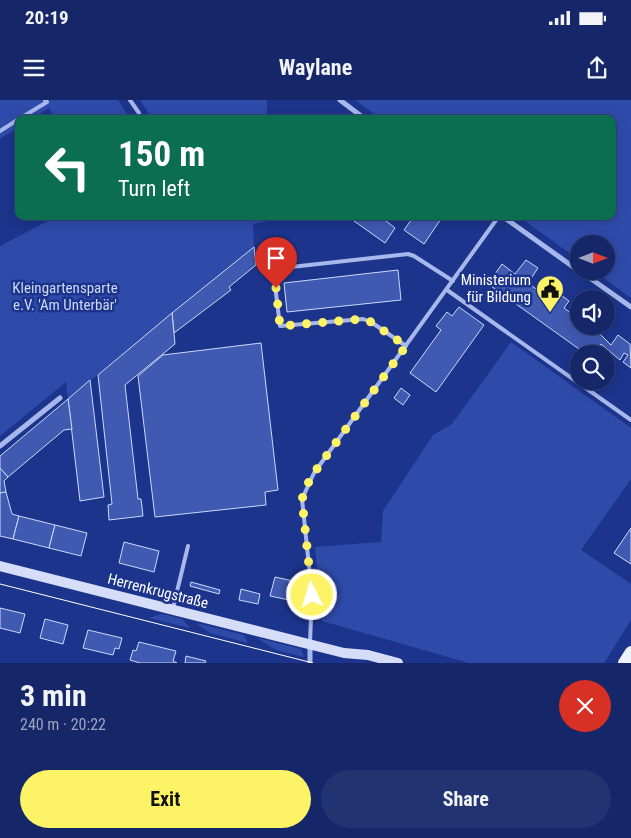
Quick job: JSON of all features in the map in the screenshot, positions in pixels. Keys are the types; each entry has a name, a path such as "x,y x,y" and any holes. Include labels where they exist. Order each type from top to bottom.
{"main road":[{"path":"624,663 631,652"}],"street":[{"path":"340,100 360,115"},
{"path":"507,220 570,265"},
{"path":"592,280 631,307"},
{"path":"0,446 60,398"},
{"name":"Herrenkrugstraße","path":"0,566 344,653 368,655 398,663"},
{"path":"310,644 310,663"},
{"name":"Herrenkrugstraße","path":"344,653 364,663"}],"lane":[{"path":"26,115 47,102 46,100"},
{"path":"130,100 139,113"},
{"path":"0,131 15,122"},
{"path":"310,644 312,595 302,512 304,492 314,473 498,220"},
{"path":"406,346 371,322 363,319 280,326 273,269 408,254 453,281"},
{"path":"447,290 631,420"},
{"path":"173,610 188,546"}],"green space":[{"path":"0,100 118,100 127,115 53,115 49,108 38,115 15,115 15,130 0,139"},
{"path":"140,100 267,100 267,115 148,115 149,114"},
{"path":"355,100 631,100 631,298 606,280 615,280 615,235 570,235 570,254 524,220 616,220 616,115 376,115"},
{"name":"Kleingartensparte e.V. 'Am Unterbär'","path":"48,220 268,220 253,224 254,247 68,399 66,382 0,436 0,246"},
{"path":"511,342 570,384 570,390 578,390 631,428 631,479 581,550 631,584 631,620 604,663 469,663 322,621 315,547 381,542 383,511 433,435 452,424"},
{"path":"162,614 182,619 190,628 149,618"},
{"path":"196,623 244,635 248,643 210,633"},
{"path":"257,638 301,649 304,657 276,650"}],"building":[{"path":"353,220 385,220 395,228 385,243"},
{"path":"411,220 440,220 424,244 404,230"},
{"path":"254,247 256,265 229,287 231,290 174,333 172,313"},
{"name":"Ministerium für Bildung","path":"526,260 538,268 528,283 551,300 557,292 569,301 564,308 570,312 570,335 601,335 611,345 573,345 488,284 502,264 515,274"},
{"path":"398,270 401,300 287,312 284,283"},
{"path":"459,307 484,325 436,392 410,373 441,330 436,326 447,312 452,316"},
{"path":"172,313 175,344 125,385 138,499 141,499 143,516 109,520 108,505 112,504 98,375"},
{"name":"Ministerium für Bildung","path":"618,335 630,344 631,368 623,362 628,355 624,353 620,360 615,356 615,345 611,345"},
{"path":"261,343 278,490 265,492 266,505 155,517 138,376 163,355"},
{"path":"90,380 104,497 80,501 68,399"},
{"path":"401,388 410,395 403,405 394,398"},
{"path":"68,399 72,429 64,430 8,477 0,468 0,456"},
{"path":"0,468 8,477 4,481 6,492 0,493"},
{"path":"6,492 12,514 19,516 13,539 0,536 0,493"},
{"path":"19,516 55,525 49,548 13,539"},
{"path":"55,525 87,533 81,556 49,548"},
{"path":"631,528 631,564 614,553"},
{"path":"124,542 159,551 154,572 119,563"},
{"path":"275,577 293,581 289,600 270,596"},
{"path":"191,582 220,590 219,594 190,586"},
{"path":"241,589 260,594 258,604 239,600"},
{"path":"0,608 25,614 20,633 0,628"},
{"path":"45,619 68,625 63,644 40,638"},
{"path":"88,630 122,638 119,649 115,648 113,655 83,648"},
{"path":"139,642 176,651 173,661 177,663 140,663 130,660 133,650 136,651"},
{"path":"186,656 206,661 205,663 185,663"}],"tram line":[{"path":"0,584 313,663"}],"place":[{"name":"Ministerium für Bildung","path":"550,313"}],"route":[{"path":"276,288 280,326 354,318 363,319 371,322 406,346 314,473 304,492 302,512 312,595"}]}
